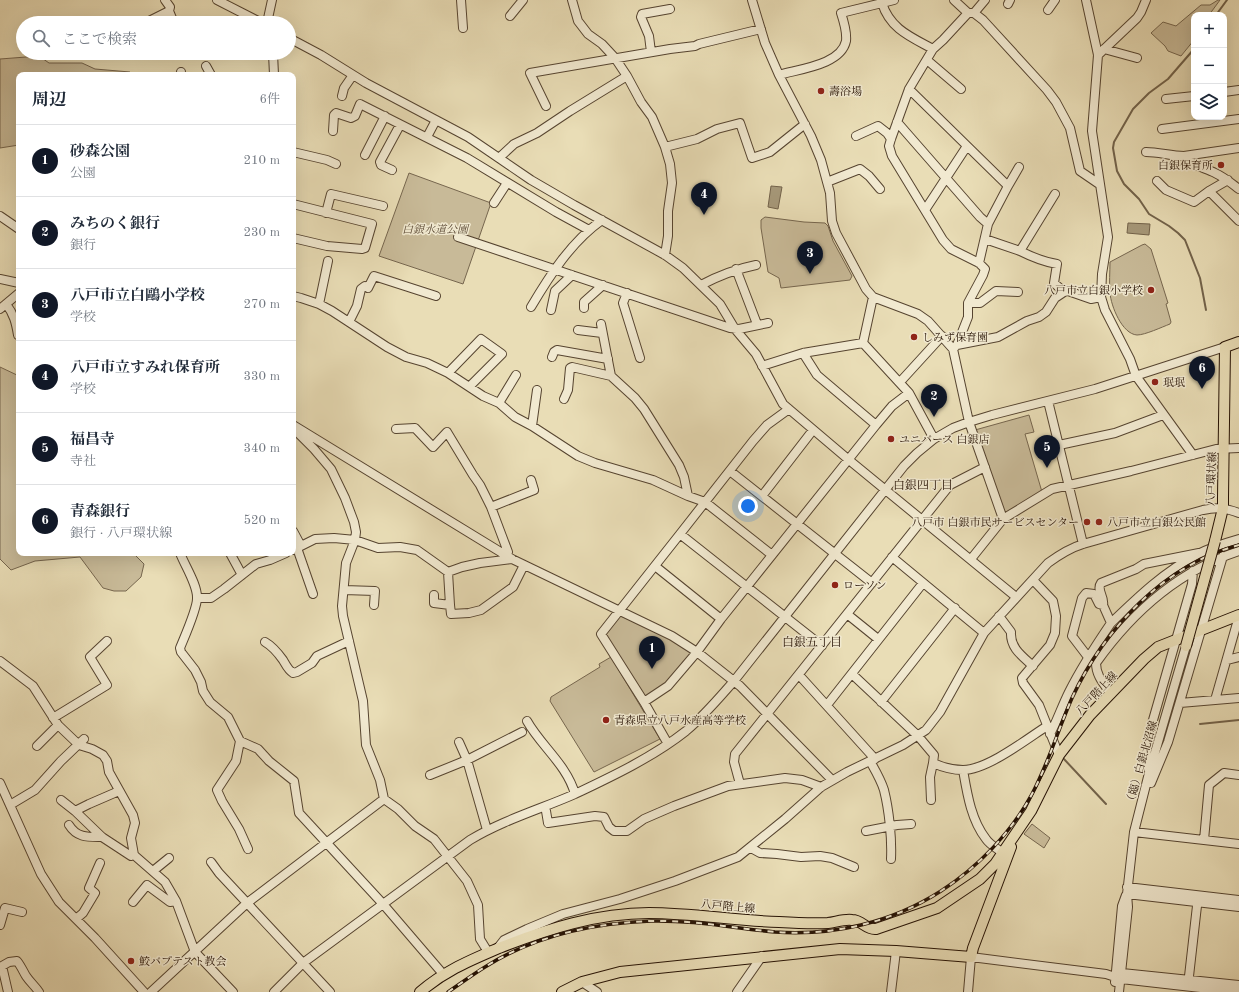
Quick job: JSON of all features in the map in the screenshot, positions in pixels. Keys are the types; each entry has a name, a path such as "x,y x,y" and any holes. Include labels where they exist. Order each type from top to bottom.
{"main road":[{"path":"1225,347 1239,342"},
{"name":"八戸環状線","path":"1186,646 1223,508 1225,347"},
{"name":"八戸階上線","path":"420,992 443,974 492,951 525,938 580,921 633,914 681,914 780,922 828,923 851,919 860,921 868,928 876,929 937,908 980,879 995,864 1041,793 1059,756 1090,715 1144,659 1158,647 1239,616"},
{"name":"八戸階上線","path":"972,957 973,948 1007,860 1014,836"},
{"path":"562,992 582,982 620,972 840,949 896,951 972,957"}],"street":[{"path":"165,0 170,7 169,11 171,16"},
{"path":"217,0 248,16"},
{"path":"269,16 272,0"},
{"path":"461,0 463,28"},
{"path":"510,16 523,0"},
{"path":"572,0 578,21 588,34 602,44 615,58 652,118 665,147 670,164 672,183 668,211 668,236 665,255"},
{"path":"752,0 765,43 821,160 830,193 832,221 836,233 866,289 873,297 918,314 928,321 955,347"},
{"path":"779,75 823,63 832,59 843,48 846,41 846,31 841,13 866,3 894,0"},
{"path":"954,0 989,27 1051,96 1070,128 1080,171 1099,184"},
{"path":"984,0 933,49 909,89 889,146 892,156 943,240 951,249 979,263 984,269 984,275 968,303 968,317 955,347 969,422 1003,519"},
{"path":"1048,10 1055,0"},
{"path":"1086,0 1098,56 1092,131 1108,237 1102,274 1101,297 1105,310 1130,359 1136,376 1192,455"},
{"path":"1098,56 1137,18 1146,0"},
{"path":"883,2 887,15 900,31 933,49"},
{"path":"651,52 650,36 641,17 642,14 670,9"},
{"path":"159,16 169,11"},
{"path":"546,106 530,73 695,46 761,29"},
{"path":"296,42 353,75 468,137 531,180 665,255 683,268 720,304 736,329 756,354 777,394 789,409 1016,597"},
{"path":"1104,49 1137,58"},
{"path":"273,60 274,72"},
{"path":"927,60 961,89"},
{"path":"206,66 209,72"},
{"path":"342,96 344,88 353,75"},
{"path":"499,158 514,144 537,133 627,76"},
{"path":"909,89 1008,186"},
{"path":"1227,92 1239,90"},
{"path":"1166,99 1191,96"},
{"path":"333,131 334,115 336,114 351,118 355,116 360,104 467,158 556,212 589,230"},
{"path":"365,154 385,116"},
{"path":"1162,129 1239,119"},
{"path":"427,137 436,120"},
{"path":"897,122 945,178 988,224"},
{"path":"665,147 697,139 717,129 740,123 752,158 770,152 805,124"},
{"path":"392,170 381,165 380,162 400,124"},
{"path":"856,136 878,126 887,133 891,139"},
{"path":"925,210 967,146"},
{"path":"1146,152 1158,152 1175,156 1184,156 1239,148"},
{"path":"296,153 327,160 336,164"},
{"path":"1184,156 1190,162 1215,172 1239,189"},
{"path":"979,263 988,224 1019,167"},
{"path":"827,182 860,169 869,176 880,189"},
{"path":"1157,181 1166,190 1194,202 1228,180"},
{"path":"494,203 507,183"},
{"path":"1209,191 1239,221"},
{"path":"326,213 330,194 383,206"},
{"path":"1020,252 1055,194"},
{"path":"296,205 372,224 365,248 362,250 327,246 296,239"},
{"path":"0,216 16,227"},
{"path":"531,308 563,257 589,230 602,220"},
{"path":"458,237 730,328 736,329 768,323"},
{"path":"985,239 1036,257 1042,261 1057,264 1054,282 1064,292 1091,299 1101,297"},
{"path":"319,304 328,261"},
{"path":"702,285 736,269 756,265"},
{"path":"736,269 757,324"},
{"path":"551,310 555,291 572,275"},
{"path":"349,322 357,306 361,289 365,286 368,288 374,276 436,296"},
{"path":"0,279 16,282"},
{"path":"584,308 584,302 603,285"},
{"path":"968,303 980,303 996,291 1018,292"},
{"path":"955,347 998,337 1027,321 1039,317 1046,312 1055,298 1064,292"},
{"path":"627,293 623,303 640,358"},
{"path":"16,296 3,307 12,312 16,318"},
{"path":"296,297 319,304 387,347 448,373 470,386 483,396 499,403 515,417 586,460 653,480 705,502 772,555"},
{"path":"863,343 873,297"},
{"path":"578,330 601,329 612,376 644,409 679,465 684,477 688,496"},
{"path":"900,382 942,336"},
{"path":"448,373 481,339 502,354 470,386"},
{"path":"762,366 803,353 863,343"},
{"path":"863,343 909,393 934,439"},
{"path":"274,992 304,963 470,840 487,830 575,794 621,772 668,744 687,730 709,710 734,681 885,489 917,453 934,439 953,428 969,422 1095,389 1225,347"},
{"path":"552,357 554,352 558,350 608,359"},
{"path":"803,353 817,375 876,425"},
{"path":"564,399 568,390 570,368 572,367 612,376"},
{"path":"499,403 516,375"},
{"path":"532,426 537,390"},
{"path":"644,702 668,686 697,652 721,619 876,425 892,406 909,393"},
{"path":"1048,401 1083,544"},
{"path":"668,744 644,702 601,634 767,425 789,409"},
{"path":"1059,445 1115,433 1163,415"},
{"path":"396,429 415,428 433,447 447,432 480,485 491,507 509,557"},
{"path":"296,429 509,557 672,636 697,652 734,681 832,780"},
{"path":"296,430 314,448 331,469 345,498 354,522 356,532 355,540 346,564 343,616 363,701 366,745 380,780 384,799 398,808 415,826 434,839 464,877 478,906 480,939 492,951 504,940 563,914 620,899 738,858 821,787 918,736 926,730 940,712 984,633 1048,563 1060,554 1073,547 1203,510 1223,508 1239,513"},
{"path":"762,496 813,430"},
{"path":"971,559 1003,519 1052,489 1192,455 1224,448 1239,448"},
{"path":"740,784 734,762 735,754 950,485 985,467"},
{"path":"730,471 872,582"},
{"path":"491,507 534,490 531,480"},
{"path":"680,534 822,646"},
{"path":"313,594 297,548 315,539 334,538 355,540 378,548 417,550 448,572"},
{"path":"1111,623 1103,605 1104,601 1099,586 1101,583 1136,569 1144,564 1199,553 1239,539"},
{"path":"1111,694 1100,679 1096,670 1096,663 1113,640 1144,606 1184,576 1223,556 1239,551"},
{"path":"1051,737 1069,692 1088,657 1111,623 1162,577 1199,553"},
{"path":"181,556 193,581 197,598 190,624 180,648 181,652 195,670 201,682 203,691 210,702 228,717 240,741 236,761 217,790 239,829 248,849"},
{"path":"232,556 242,575"},
{"path":"197,598 211,598 256,564 279,556"},
{"path":"1139,810 1168,742 1223,556"},
{"path":"448,572 462,567 509,557"},
{"path":"892,557 984,633"},
{"path":"448,572 451,614 469,613 481,610 513,587 524,565"},
{"path":"655,566 721,619"},
{"path":"1149,773 1146,757 1149,734 1177,640 1192,584 1193,571"},
{"path":"1033,580 1053,601 1056,616 1055,633 1050,645 1022,678 1023,683 1039,705 1059,756"},
{"path":"827,705 924,583"},
{"path":"344,590 375,591 374,606"},
{"path":"1096,663 1088,657 1072,636 1082,598 1086,593 1094,594 1099,604 1103,605"},
{"path":"434,595 434,603 450,604"},
{"path":"882,702 955,608"},
{"path":"847,614 878,639"},
{"path":"999,616 1011,632 1010,640 1013,646 1033,666"},
{"path":"1215,700 1239,616"},
{"path":"53,718 107,685 90,657 107,641"},
{"path":"265,642 270,645 283,660 290,672 293,673 312,663 317,656 349,641"},
{"name":"（臨）白銀北沼線","path":"1118,975 1122,906 1127,891 1134,832 1149,773 1186,646"},
{"path":"1227,660 1239,657"},
{"path":"0,661 33,686 58,725 81,742 103,755 107,761 109,772 133,815 135,823 131,838 134,855"},
{"path":"852,674 918,736 934,755 930,777 931,800"},
{"path":"799,675 827,705 873,760 883,789 887,808 891,858"},
{"path":"1180,703 1239,698"},
{"path":"527,721 532,730 558,762 573,787 575,794"},
{"path":"37,746 58,725"},
{"path":"933,763 940,766 964,770 977,767 1003,756 1047,726"},
{"path":"430,775 467,760 522,732"},
{"path":"240,741 258,749 269,761 294,781 299,813 383,904 443,974"},
{"path":"10,805 35,790 61,761 81,742"},
{"path":"459,742 467,760 487,830"},
{"path":"964,770 966,788 975,819 986,840 1003,853"},
{"path":"1204,840 1209,785 1224,773 1239,775"},
{"path":"546,811 548,823 595,816 604,817 608,827 614,831 627,831 644,820 674,806 728,786 785,778 802,780 821,787"},
{"path":"0,783 41,874 59,902 144,992"},
{"path":"75,811 119,791"},
{"path":"151,992 247,903 384,799"},
{"path":"61,800 75,811 102,837 131,856 134,855 165,882 176,901 195,952 233,992"},
{"path":"866,831 889,826 911,824"},
{"path":"68,825 79,835 84,837 102,837"},
{"path":"1134,832 1239,844"},
{"path":"751,848 760,853 832,858 854,867"},
{"path":"153,871 168,858"},
{"path":"211,862 218,873 330,992"},
{"path":"76,919 83,913 95,893 89,888 100,863"},
{"path":"133,902 147,885 170,902 176,901"},
{"path":"1127,891 1198,899 1239,907"},
{"path":"1198,899 1239,900"},
{"path":"1187,986 1198,899"},
{"path":"0,925 5,908 22,912"},
{"path":"891,992 896,951"},
{"path":"737,992 762,956"},
{"path":"968,992 972,957 1118,975 1236,992"},
{"path":"8,992 1,966 9,962 17,961 39,992"},
{"path":"1114,992 1118,975"},
{"path":"1118,975 1118,992"},
{"path":"582,982 597,992"},
{"path":"1187,986 1239,985"}],"green space":[{"path":"1220,0 1211,12 1193,12 1201,5 1210,5"},
{"path":"1191,13 1191,44 1181,56 1168,51 1165,46 1151,33 1163,22 1176,26"},
{"path":"16,58 16,60 45,60 49,63 82,63 95,69 130,72 16,72 16,145 0,148 0,59"},
{"name":"白銀水道公園","path":"409,173 491,203 463,284 379,256"},
{"path":"765,217 825,223 828,226 833,241 852,276 850,280 781,288 779,278 768,272 761,228 761,220"},
{"path":"1145,244 1151,249 1168,303 1166,304 1171,322 1170,324 1154,331 1137,335 1127,330 1122,325 1115,312 1110,293 1110,262"},
{"path":"0,367 16,375 16,556 136,556 144,564 141,577 126,591 114,591 103,588 80,557 35,561 11,570 0,559"},
{"path":"1029,415 1034,432 1025,434 1042,492 1004,513 975,430"},
{"path":"618,616 621,616 670,639 690,652 667,684 644,698 605,633"},
{"path":"611,657 660,739 594,772 550,701 551,697 600,667 599,664"},
{"path":"1032,824 1050,838 1044,848 1024,834"}],"shaded area":[{"path":"771,186 782,187 778,209 768,207"},
{"path":"1128,223 1150,224 1149,235 1127,233"}],"waterway":[{"path":"1218,12 1227,0"},
{"path":"1191,52 1168,79 1149,93 1133,109 1114,142 1113,148 1117,171 1124,184 1139,199 1149,214 1169,226 1185,240 1200,278 1206,310"},
{"path":"1200,724 1239,720"},
{"path":"1063,758 1106,804"}],"railway":[{"path":"448,992 504,956 544,939 586,928 630,922 667,921 775,932 818,932 861,925 882,919 922,902 955,882 981,860 1004,836 1024,808 1038,783 1072,698 1085,672 1119,625 1139,603 1162,584 1186,568 1212,554 1239,545"}],"place":[{"name":"壽浴場","path":"821,91"},
{"name":"白銀保育所","path":"1221,165"},
{"name":"八戸市立すみれ保育所","path":"704,215"},
{"name":"八戸市立白鷗小学校","path":"810,274"},
{"name":"八戸市立白銀小学校","path":"1151,290"},
{"name":"しみず保育園","path":"914,337"},
{"name":"珉珉","path":"1155,382"},
{"name":"青森銀行","path":"1202,389"},
{"name":"みちのく銀行","path":"934,417"},
{"name":"ユニバース 白銀店","path":"891,439"},
{"name":"福昌寺","path":"1047,468"},
{"name":"八戸市 白銀市民サービスセンター","path":"1087,522"},
{"name":"八戸市立白銀公民館","path":"1099,522"},
{"name":"ローソン","path":"835,585"},
{"name":"砂森公園","path":"652,669"},
{"name":"青森県立八戸水産高等学校","path":"606,720"},
{"name":"鮫バプテスト教会","path":"131,961"}],"district":[{"name":"白銀四丁目","path":"923,485"},
{"name":"白銀五丁目","path":"812,642"}]}
